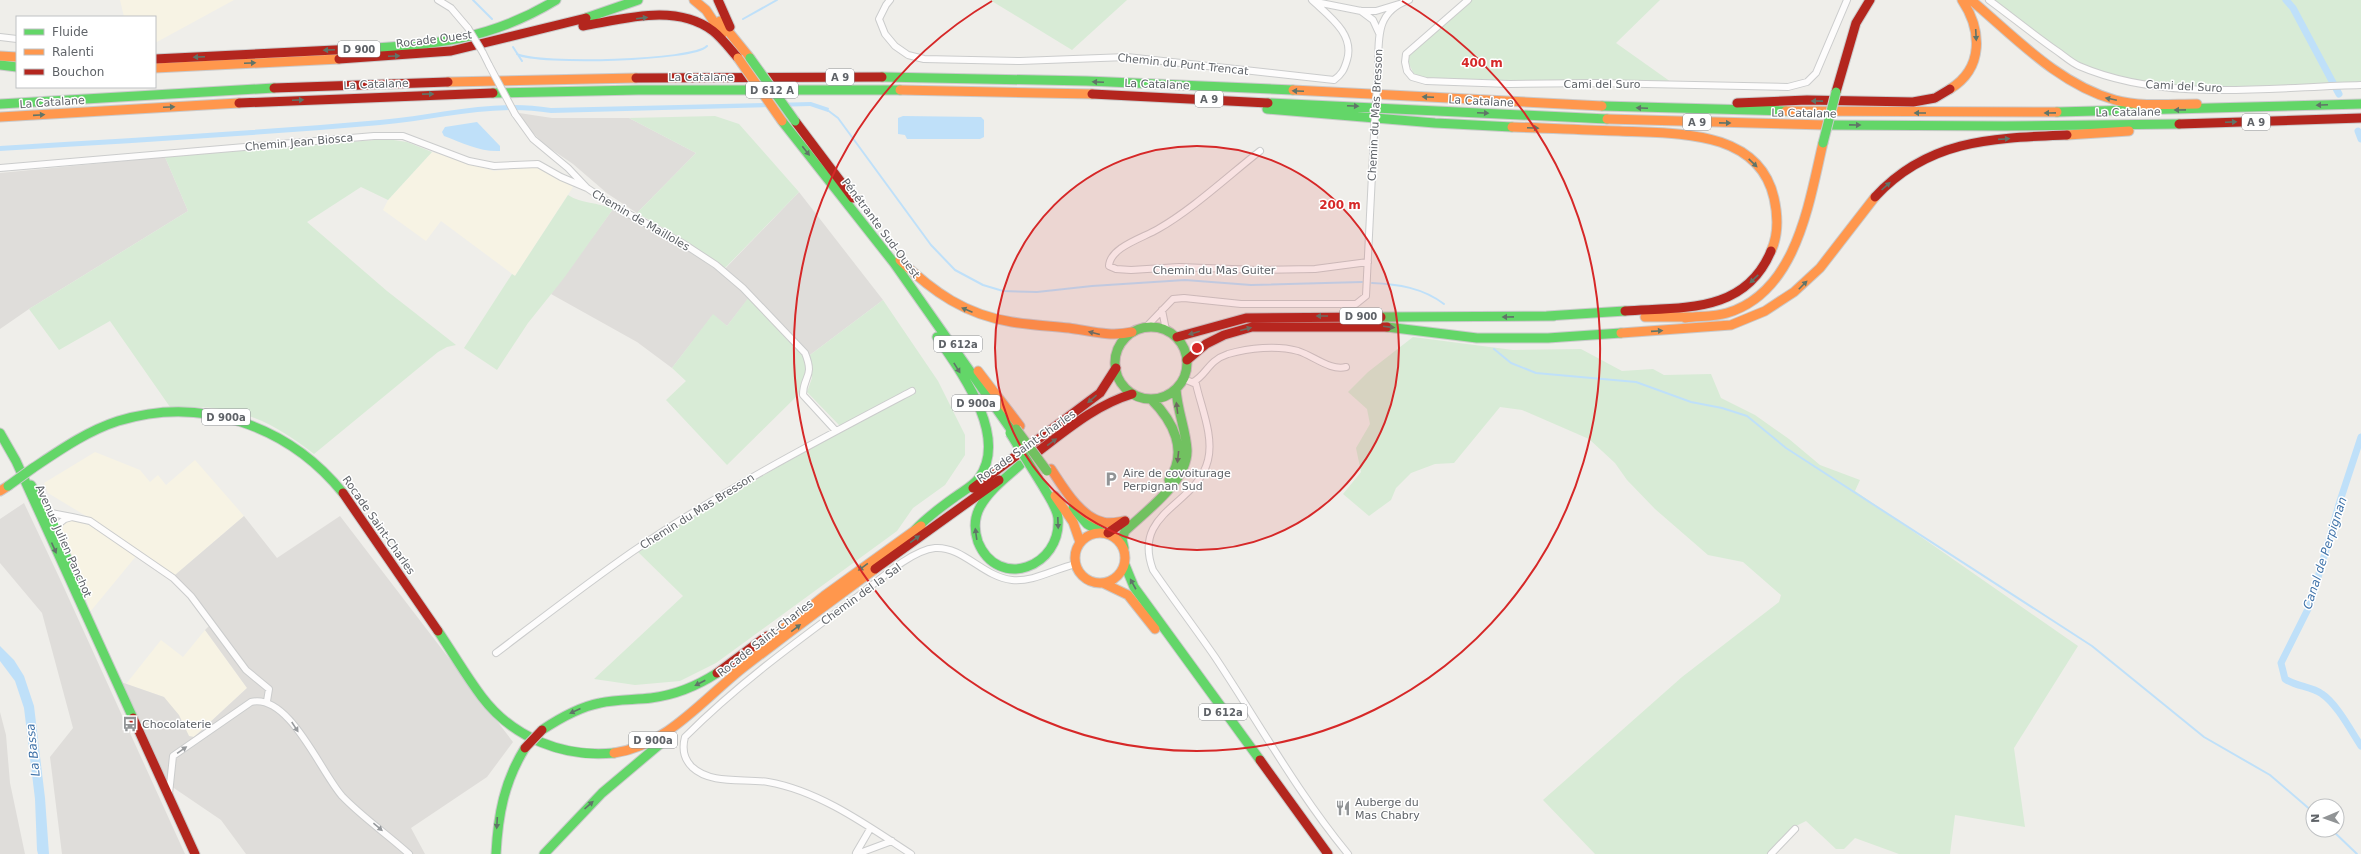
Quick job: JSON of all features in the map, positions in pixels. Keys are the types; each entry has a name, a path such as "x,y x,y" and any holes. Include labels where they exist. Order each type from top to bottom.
{"main road":[{"name":"Rocade Ouest","path":"156,59 411,46 450,41 505,28 556,0"},
{"name":"Rocade Ouest","path":"156,68 414,55 451,51 599,15 638,0"},
{"name":"Pénétrante Sud-Ouest","path":"694,0 706,10 782,121 896,262 947,329 1014,430"},
{"path":"706,0 738,42"},
{"path":"718,0 738,42"},
{"path":"1548,338 1732,312 1754,300 1778,278 1795,245 1856,23 1870,0"},
{"path":"1681,109 1704,102 1912,102 1935,98 1961,82 1971,68 1975,53 1976,30 1972,15 1962,0"},
{"path":"1972,0 2040,59 2081,88 2116,100 2140,103 2194,103 2219,110"},
{"path":"524,34 638,18 675,15 702,24 713,31 738,58"},
{"name":"D 612 A","path":"738,42 795,121"},
{"path":"0,56 16,57"},
{"path":"0,65 16,67"},
{"name":"La Catalane","path":"0,104 141,94 396,82 624,76 1014,79 1681,109 2026,113 2219,110 2361,104"},
{"name":"La Catalane","path":"0,117 381,96 624,90 897,90 1158,96 1679,122 1891,126 2150,124 2361,118"},
{"path":"1244,101 1263,108 1301,113 1435,123 1695,135 1716,139 1738,150 1765,175 1774,194 1778,214 1778,234 1773,250 1763,269 1742,290 1721,301 1703,306 1547,316"},
{"name":"Pénétrante Sud-Ouest","path":"795,121 896,262 1000,414 1014,430"},
{"path":"1548,338 1712,327 1731,325 1753,318 1796,292 1824,262 1870,202 1886,184 1915,163 1952,147 1985,140 2125,132 2150,124"},
{"path":"896,262 936,294 961,307 992,319 1074,328 1103,336 1119,336 1146,327 1166,330 1177,337 1186,351 1187,360 1184,379 1176,389 1164,397 1151,399 1132,394 1119,378 1116,368 1118,348 1132,332"},
{"name":"D 900a","path":"896,262 900,280 960,372 982,417 988,434 989,447 985,470 978,479 928,516 915,530"},
{"path":"1547,316 1691,317"},
{"name":"D 900","path":"1177,337 1246,318 1547,316"},
{"name":"D 900","path":"1187,360 1206,344 1224,335 1252,328 1378,326 1477,338 1548,338"},
{"name":"Rocade Saint-Charles","path":"427,614 498,706 519,725 530,732 562,744 600,748 636,741 659,730 684,712 757,648 824,596 1076,413 1100,393 1116,368"},
{"path":"1151,399 1166,413 1173,427 1178,441 1179,458 1172,477 1125,520 1104,533 1089,535 1080,542 1075,556 1076,564 1083,577 1096,583 1103,583 1117,578 1125,565 1122,539 1125,531 1175,483 1184,466 1187,450 1176,407 1176,389"},
{"name":"Rocade Saint-Charles","path":"4,488 33,468 87,435 117,421 134,417 171,411 191,411 219,415 267,430 293,446 330,477 427,614 484,698 501,717 522,734 540,744 577,753 616,753 640,747 655,740 677,726 733,676 883,562 1101,407 1120,396 1132,394"},
{"path":"1014,430 1058,517 1058,531 1055,544 1048,555 1036,565 1022,569 1001,568 983,554 977,543 975,529 977,515 991,492 1020,465"},
{"name":"D 612a","path":"1014,430 1078,516 1087,524 1104,533"},
{"name":"Avenue Julien Panchot","path":"0,433 53,521 92,631"},
{"name":"Avenue Julien Panchot","path":"0,441 16,461 47,533 195,854"},
{"path":"1046,472 1078,505 1093,518 1109,524 1125,520"},
{"name":"D 612a","path":"1046,472 1073,522 1080,542"},
{"path":"1104,533 1115,537 1124,548"},
{"name":"D 612a","path":"1125,565 1134,587 1328,854"},
{"name":"D 612a","path":"1103,583 1124,590 1134,599 1320,854"},
{"path":"496,854 498,813 502,790 511,767 524,748 542,730 558,718 578,709 608,701 673,694 704,681 824,596"},
{"path":"544,854 573,819 629,768 701,709 777,642"}],"street":[{"name":"Chemin de Mailloles","path":"438,0 451,8 468,28 490,65 515,114 533,138 568,168 587,188 614,206 684,244 716,265 743,288 805,353 810,366 809,376 803,388 803,395 836,431"},
{"name":"Chemin du Punt Trencat","path":"890,0 879,19 885,34 895,46 908,55 924,60 1020,60 1127,57 1334,80 1342,74 1348,57 1348,41 1343,31 1313,0"},
{"path":"1313,0 1320,4 1361,11 1376,11 1399,4"},
{"name":"Chemin du Mas Bresson","path":"1146,327 1173,299 1184,298 1241,304 1356,304 1366,296 1379,33 1385,17 1399,4 1410,0"},
{"name":"Cami del Suro","path":"1468,0 1406,54 1405,62 1407,71 1412,77 1426,81 1510,84 1597,83 1788,87 1807,82 1816,73 1848,0"},
{"name":"Cami del Suro","path":"1989,0 2078,66 2117,79 2159,87 2204,89 2335,87 2361,85"},
{"path":"1361,11 1373,20 1379,33"},
{"path":"0,37 16,39"},
{"name":"Chemin Jean Biosca","path":"0,168 366,136 403,136 469,161 494,166 538,164 560,177 587,188"},
{"name":"Chemin du Mas Guiter","path":"1260,151 1176,217 1116,251 1109,260 1109,266 1116,269 1131,270 1179,267 1258,270 1315,269 1368,262"},
{"path":"1162,310 1166,330"},
{"path":"1193,382 1198,379 1207,367 1216,359 1235,353 1276,347 1296,350 1314,356 1331,367 1340,369 1346,367"},
{"path":"1184,379 1196,384 1209,443 1208,460 1197,481 1160,516 1152,530 1148,556 1153,570 1215,657 1292,781 1318,818 1348,854"},
{"name":"Chemin du Mas Bresson","path":"496,653 632,552 720,495 836,431 912,392"},
{"path":"32,499 53,521"},
{"path":"47,533 53,521 61,513 90,521 172,578 191,596 246,670 269,689 267,701"},
{"path":"53,521 72,517"},
{"name":"Chemin del la Sal","path":"870,829 813,796 788,786 767,782 715,778 692,767 685,757 682,748 685,736 755,674 876,583 925,549 937,548 951,550 997,577 1013,580 1035,578 1076,564"},
{"path":"168,798 173,756 251,702 267,701 288,717 342,795 409,854"},
{"path":"856,854 861,848 870,829 892,841 911,854"},
{"path":"1771,854 1795,829"},
{"path":"856,854 892,841"}],"shaded area":[{"path":"120,0 234,0 156,42 156,16 124,16"},
{"path":"519,113 552,118 629,118 696,153 637,213 608,194 573,164 545,145 526,126"},
{"path":"432,152 494,171 533,167 545,171 573,187 515,276 441,221 426,241 383,210 388,200"},
{"path":"165,157 188,211 29,309 0,329 0,173"},
{"path":"799,192 883,300 810,355 752,294 727,326 713,315 672,368 637,342 551,294 613,209 682,246 721,273"},
{"path":"95,452 140,470 150,482 158,475 166,485 195,460 244,516 175,575 114,533 48,493 44,483"},
{"path":"24,503 185,854 62,854 50,757 73,728 42,613 0,563 0,519"},
{"path":"244,516 277,558 340,516 513,742 487,777 411,828 425,854 246,854 221,820 168,784 121,682 164,697 179,715 189,736 194,737 247,688 205,630 209,626 189,597 175,583 175,575"},
{"path":"71,519 87,524 137,555 90,612 85,593 62,532 63,523"},
{"path":"205,630 247,688 194,737 189,736 164,697 126,684 161,640 183,657"},
{"path":"0,712 6,735 10,783 25,854 0,854"}],"green space":[{"path":"990,0 1127,0 1072,50"},
{"path":"1470,0 1660,0 1616,43 1671,82 1511,81 1426,78 1414,74 1408,62 1409,55"},
{"path":"1994,0 2361,0 2361,82 2256,87 2179,86 2142,82 2109,75 2079,63 2058,50"},
{"path":"715,116 739,124 799,192 725,268 683,239 637,213 696,153 629,118"},
{"path":"387,139 407,142 432,152 388,200 361,187 307,222 387,291 456,345 447,347 438,352 314,454 273,426 250,416 219,409 170,407 110,321 59,350 29,309 188,211 165,157"},
{"path":"568,195 579,200 613,209 564,278 528,323 497,370 464,348 512,274 515,276"},
{"path":"749,297 803,354 807,366 798,395 727,465 666,400 686,381 672,368 713,314 727,326"},
{"path":"883,300 938,381 965,435 965,455 945,485 913,508 897,531 716,663 680,681 635,685 594,679 683,596 638,552 723,498 838,433 839,425 807,392 812,378 810,355"},
{"path":"1413,337 1513,350 1581,349 1622,371 1653,369 1664,375 1711,374 1721,398 1755,415 1789,439 1820,465 1860,480 1855,491 2078,646 2014,748 2025,827 1955,815 1950,854 1899,854 1855,838 1844,849 1836,849 1806,821 1792,828 1767,854 1595,854 1543,800 1682,677 1779,602 1781,595 1743,562 1708,555 1655,509 1627,480 1615,463 1589,439 1522,410 1500,407 1454,463 1435,464 1411,473 1396,488 1391,500 1369,516 1343,494 1361,472 1356,448 1370,424 1367,409 1348,392 1368,372"}],"water":[{"path":"811,102 829,108 828,112 810,106 551,113 529,110 486,111 401,123 333,129 0,151 0,146 333,124 402,118 487,106 530,105 551,108"},
{"path":"903,116 981,117 984,120 984,137 980,139 907,139 905,135 898,134 898,118"},
{"path":"477,122 500,146 500,151 485,150 472,146 444,136 442,132 445,127"},
{"name":"La Bassa","path":"0,646 14,660 24,676 34,706 45,798 49,854 38,854 37,850 35,799 24,708 15,681 0,661"}],"waterway":[{"path":"473,0 492,19"},
{"path":"743,19 777,0"},
{"name":"Canal de Perpignan","path":"2286,0 2293,8 2339,94"},
{"path":"517,54 554,60 615,60 675,55 696,51 707,46"},
{"path":"513,47 522,61"},
{"path":"826,109 838,118 931,245 955,270 983,285 1003,291 1037,292 1092,286 1185,280 1251,285 1362,282"},
{"name":"Canal de Perpignan","path":"2358,131 2361,139"},
{"path":"1372,283 1391,284 1410,288 1428,294 1444,304"},
{"path":"1494,349 1511,363 1536,373 1636,382 1691,402 1722,408 1747,416 1786,448 2092,646 2204,737 2270,775 2305,805"},
{"name":"Canal de Perpignan","path":"2361,437 2340,501 2310,605 2281,663 2285,679 2294,684 2318,691 2328,698 2361,746"},
{"path":"2340,838 2357,854"}],"traffic: fast":[{"path":"355,49 435,43 459,38 507,24 531,14 556,0"},
{"path":"586,18 638,0"},
{"path":"750,58 795,121"},
{"path":"0,65 16,67"},
{"path":"882,77 1087,81 1293,90"},
{"path":"0,104 274,88"},
{"path":"493,93 638,90 900,90"},
{"path":"1823,143 1836,92"},
{"path":"1268,103 1607,119"},
{"path":"2057,112 2361,104"},
{"path":"1602,106 1786,111"},
{"path":"1267,109 1435,123 1512,127"},
{"path":"782,121 894,263 1012,431"},
{"path":"1825,125 2005,126 2179,124"},
{"path":"1547,316 1625,311"},
{"path":"1381,317 1554,316"},
{"path":"1151,327 1171,333 1181,343 1187,363 1181,383 1171,393 1151,399 1131,393 1121,383 1115,363 1121,343 1131,333 1151,327"},
{"path":"1387,327 1477,338 1548,338 1621,333"},
{"path":"915,530 934,512 974,484 979,478 987,461 988,443 985,424 978,405 969,386 937,337"},
{"path":"1124,548 1122,539 1125,531 1164,495 1181,473 1185,462 1187,450 1176,389"},
{"path":"1151,399 1166,417 1176,437 1178,458 1175,469 1169,480"},
{"path":"33,468 53,454 95,430 107,425 150,414 181,412 212,415 242,422 270,434 297,450 321,470 343,493"},
{"path":"1016,429 1047,471"},
{"path":"0,433 16,461 133,718"},
{"path":"1010,433 1044,488"},
{"path":"1020,465 988,495 978,511 976,520 975,529 978,542 987,557 1000,566 1013,569 1027,567 1040,560 1050,549 1057,535 1058,518 1054,506 1044,488"},
{"path":"8,486 33,468"},
{"path":"31,485 52,521 80,591"},
{"path":"1073,508 1087,524 1101,532"},
{"path":"1125,565 1134,587 1260,760"},
{"path":"438,631 482,697 509,724 524,734 558,748 595,754 614,753"},
{"path":"542,730 563,717 585,707 619,700 669,695 694,686 717,673"},
{"path":"544,854 602,793 666,739"},
{"path":"496,854 498,826 503,799 512,773 525,748"}],"traffic: slow":[{"path":"694,0 706,10 722,34"},
{"path":"1950,89 1961,80 1969,70 1974,60 1976,48 1976,36 1973,24 1969,12 1962,0"},
{"path":"1971,0 2038,58 2075,83 2094,93 2115,100 2135,104 2197,104"},
{"path":"720,21 750,58"},
{"path":"0,56 16,57"},
{"path":"738,58 782,121"},
{"path":"156,68 339,59"},
{"path":"448,82 636,78"},
{"path":"900,90 1092,94"},
{"path":"1293,90 1602,106"},
{"path":"0,117 239,103"},
{"path":"1786,111 2057,112"},
{"path":"1607,119 1825,125"},
{"path":"1512,127 1688,135 1711,139 1732,147 1751,158 1765,175 1774,198 1777,232 1771,251"},
{"path":"2067,135 2129,131"},
{"path":"1685,318 1712,316 1727,313 1751,302 1770,286 1784,266 1796,242 1812,192 1823,143"},
{"path":"1621,333 1731,325 1765,311 1794,292 1820,268 1875,197"},
{"path":"900,260 912,272 938,292 965,308 995,319 1100,333 1116,334 1132,332"},
{"path":"1645,317 1691,317"},
{"path":"978,371 1020,426"},
{"path":"1051,469 1073,500 1087,514 1106,523 1125,521"},
{"path":"0,491 8,486"},
{"path":"1055,496 1073,522 1080,542"},
{"path":"735,667 824,596 921,526"},
{"path":"1105,533 1110,534 1118,540 1124,548 1125,558 1124,568 1118,576 1110,582 1095,583 1090,582 1082,576 1076,568 1075,553 1076,548 1082,540 1090,534 1105,533"},
{"path":"614,753 651,741 668,731 744,667 875,569"},
{"path":"1103,583 1128,595 1155,629"}],"traffic: jam":[{"path":"718,0 730,27"},
{"path":"1836,92 1856,23 1870,0"},
{"path":"583,26 650,15 683,17 698,22 713,31 723,40 738,58"},
{"path":"339,59 451,51 586,18"},
{"path":"156,59 355,49"},
{"path":"636,78 882,77"},
{"path":"274,88 448,82"},
{"path":"1737,103 1807,100 1913,102 1935,98 1950,89"},
{"path":"239,103 493,93"},
{"path":"1092,94 1268,103"},
{"path":"2179,124 2361,118"},
{"path":"795,121 853,198"},
{"path":"1875,197 1895,178 1917,163 1963,145 2013,138 2067,135"},
{"path":"1625,311 1689,307 1710,303 1728,297 1745,286 1760,272 1771,251"},
{"path":"1177,337 1246,318 1381,317"},
{"path":"1187,360 1206,344 1224,335 1252,327 1387,327"},
{"path":"973,488 1100,393 1116,368"},
{"path":"1028,459 1077,422 1117,399 1132,394"},
{"path":"875,569 999,480"},
{"path":"343,493 438,631"},
{"path":"1108,533 1125,521"},
{"path":"717,673 767,636"},
{"path":"133,718 195,854"},
{"path":"525,748 542,730"},
{"path":"1260,760 1328,854"}],"place":[{"name":"Aire de covoiturage Perpignan Sud","path":"1111,479"},
{"name":"Chocolaterie","path":"130,724"},
{"name":"Auberge du Mas Chabry","path":"1343,808"}]}
